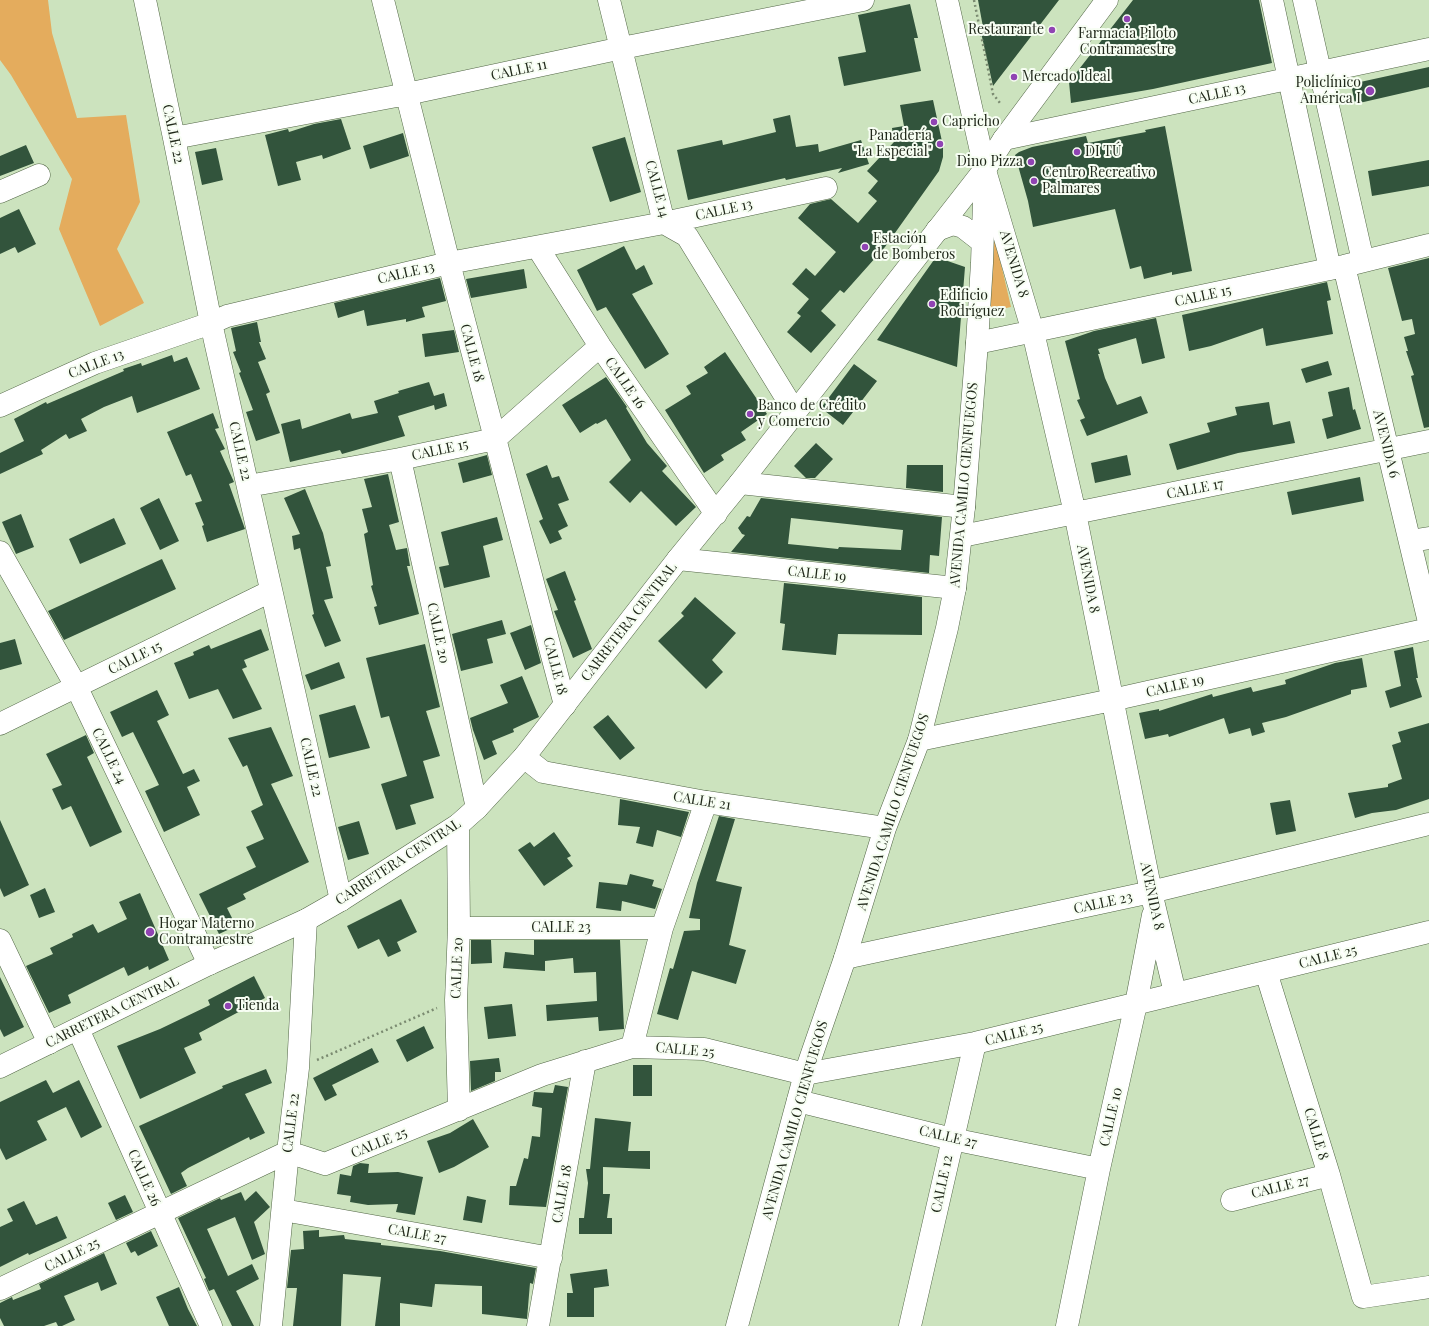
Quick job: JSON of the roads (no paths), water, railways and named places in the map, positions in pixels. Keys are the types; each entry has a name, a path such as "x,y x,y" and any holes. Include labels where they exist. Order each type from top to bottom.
{"main road":[{"name":"CALLE 22","path":"145,0 211,323 342,900"},
{"name":"CALLE 18","path":"383,0 449,263 565,705"},
{"name":"CALLE 14","path":"609,0 664,223 687,236 795,412"},
{"name":"CALLE 11","path":"174,138 407,94 622,48 863,0"},
{"name":"AVENIDA CAMILO CIENFUEGOS","path":"737,1326 805,1074 845,958 885,828 919,740 947,628 955,588 962,536 982,264 985,169 947,0"},
{"name":"CARRETERA CENTRAL","path":"0,1067 209,964 306,920 342,900 458,825 477,808 524,757 985,169 1004,139 1107,0"},
{"name":"AVENIDA 6","path":"1272,0 1289,79 1346,265 1388,451 1419,539 1429,622"},
{"name":"AVENIDA 6","path":"1304,0 1321,73 1346,265"},
{"name":"CALLE 13","path":"1004,139 1429,49"},
{"name":"AVENIDA 8","path":"985,169 1033,332 1075,513 1153,900 1175,993"},
{"path":"0,192 39,175"},
{"name":"CALLE 13","path":"0,406 95,362 211,323 227,316 449,263 538,248 664,223 826,188"},
{"path":"937,230 953,224 963,227 982,241"},
{"name":"CALLE 15","path":"976,343 1346,265 1429,245"},
{"name":"CALLE 16","path":"538,248 600,346 716,514"},
{"name":"CALLE 15","path":"248,486 400,459 495,439 600,346"},
{"name":"CALLE 17","path":"962,536 1388,451 1429,441"},
{"name":"CALLE 20","path":"400,459 477,808"},
{"path":"740,483 964,507"},
{"name":"CALLE 24","path":"0,552 76,686 209,964"},
{"name":"CALLE 19","path":"678,559 955,588"},
{"name":"CALLE 15","path":"0,724 271,591"},
{"name":"CALLE 19","path":"919,740 1112,700 1429,629"},
{"name":"CALLE 21","path":"524,757 543,772 706,802 885,828"},
{"path":"632,1047 662,928 706,802"},
{"name":"CALLE 23","path":"845,958 1153,900 1429,824"},
{"name":"CALLE 20","path":"458,825 459,928 456,1000 459,1110"},
{"name":"CALLE 10","path":"1067,1326 1099,1170 1136,1004 1153,900"},
{"name":"CALLE 22","path":"271,1326 288,1152 298,1068 306,920"},
{"name":"CALLE 23","path":"459,928 662,928"},
{"name":"CALLE 25","path":"0,1289 288,1152 325,1164 542,1075 632,1047 704,1049 805,1074 975,1043 1429,932"},
{"path":"0,940 49,1043"},
{"name":"CALLE 8","path":"1266,972 1329,1175 1363,1297 1429,1287"},
{"name":"CALLE 26","path":"78,1029 159,1213 211,1326"},
{"name":"CALLE 12","path":"910,1326 975,1043"},
{"name":"CALLE 18","path":"538,1326 585,1061"},
{"name":"CALLE 27","path":"798,1102 952,1139 1099,1170"},
{"name":"CALLE 27","path":"1232,1200 1329,1175"},
{"name":"CALLE 27","path":"283,1210 551,1258"}],"place":[{"name":"Farmacia Piloto Contramaestre","path":"1127,19"},
{"name":"Restaurante","path":"1052,30"},
{"name":"Mercado Ideal","path":"1014,77"},
{"name":"Policlínico América I","path":"1370,91"},
{"name":"Capricho","path":"934,122"},
{"name":"Panadería \"La Especial\"","path":"940,144"},
{"name":"DI TÚ","path":"1077,152"},
{"name":"Dino Pizza","path":"1031,162"},
{"name":"Centro Recreativo Palmares","path":"1034,181"},
{"name":"Estación de Bomberos","path":"865,247"},
{"name":"Edificio Rodríguez","path":"932,304"},
{"name":"Banco de Crédito y Comercio","path":"750,414"},
{"name":"Hogar Materno Contramaestre","path":"150,932"},
{"name":"Tienda","path":"228,1006"}]}
